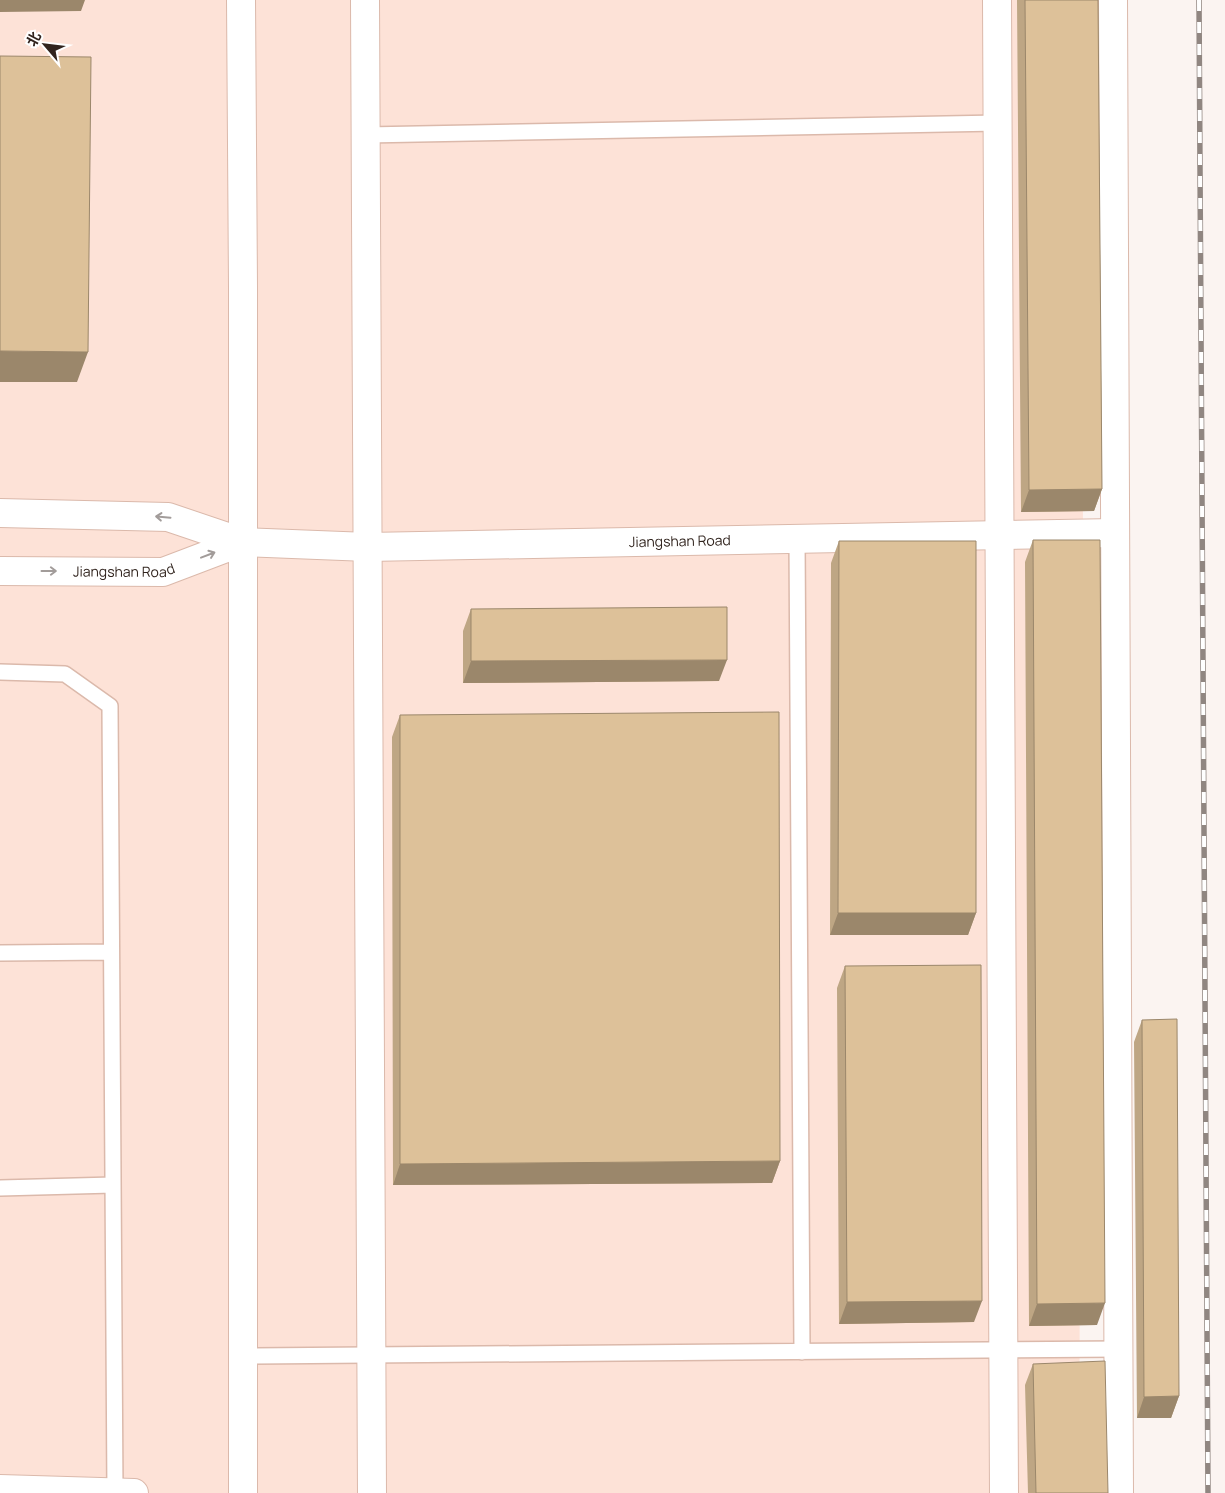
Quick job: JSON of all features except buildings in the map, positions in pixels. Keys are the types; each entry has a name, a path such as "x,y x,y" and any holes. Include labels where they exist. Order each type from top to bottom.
{"street":[{"path":"241,0 244,288 242,542 242,1493"},
{"path":"365,0 372,1493"},
{"path":"997,0 1004,1493"},
{"path":"1113,0 1119,1493"},
{"name":"Jiangshan Road","path":"0,513 168,517 242,542 368,547 1115,533"},
{"name":"Jiangshan Road","path":"0,571 163,572 242,542"},
{"path":"0,1489 134,1493"}],"lane":[{"path":"366,135 998,123"},
{"path":"797,539 802,1352"},
{"path":"0,672 64,674 110,706 115,1493"},
{"path":"0,953 112,952"},
{"path":"0,1188 113,1185"},
{"path":"242,1356 1119,1349"}],"shaded area":[{"path":"0,0 1085,0 1079,1493 0,1493"}],"railway":[{"path":"1199,0 1208,1493"}]}
